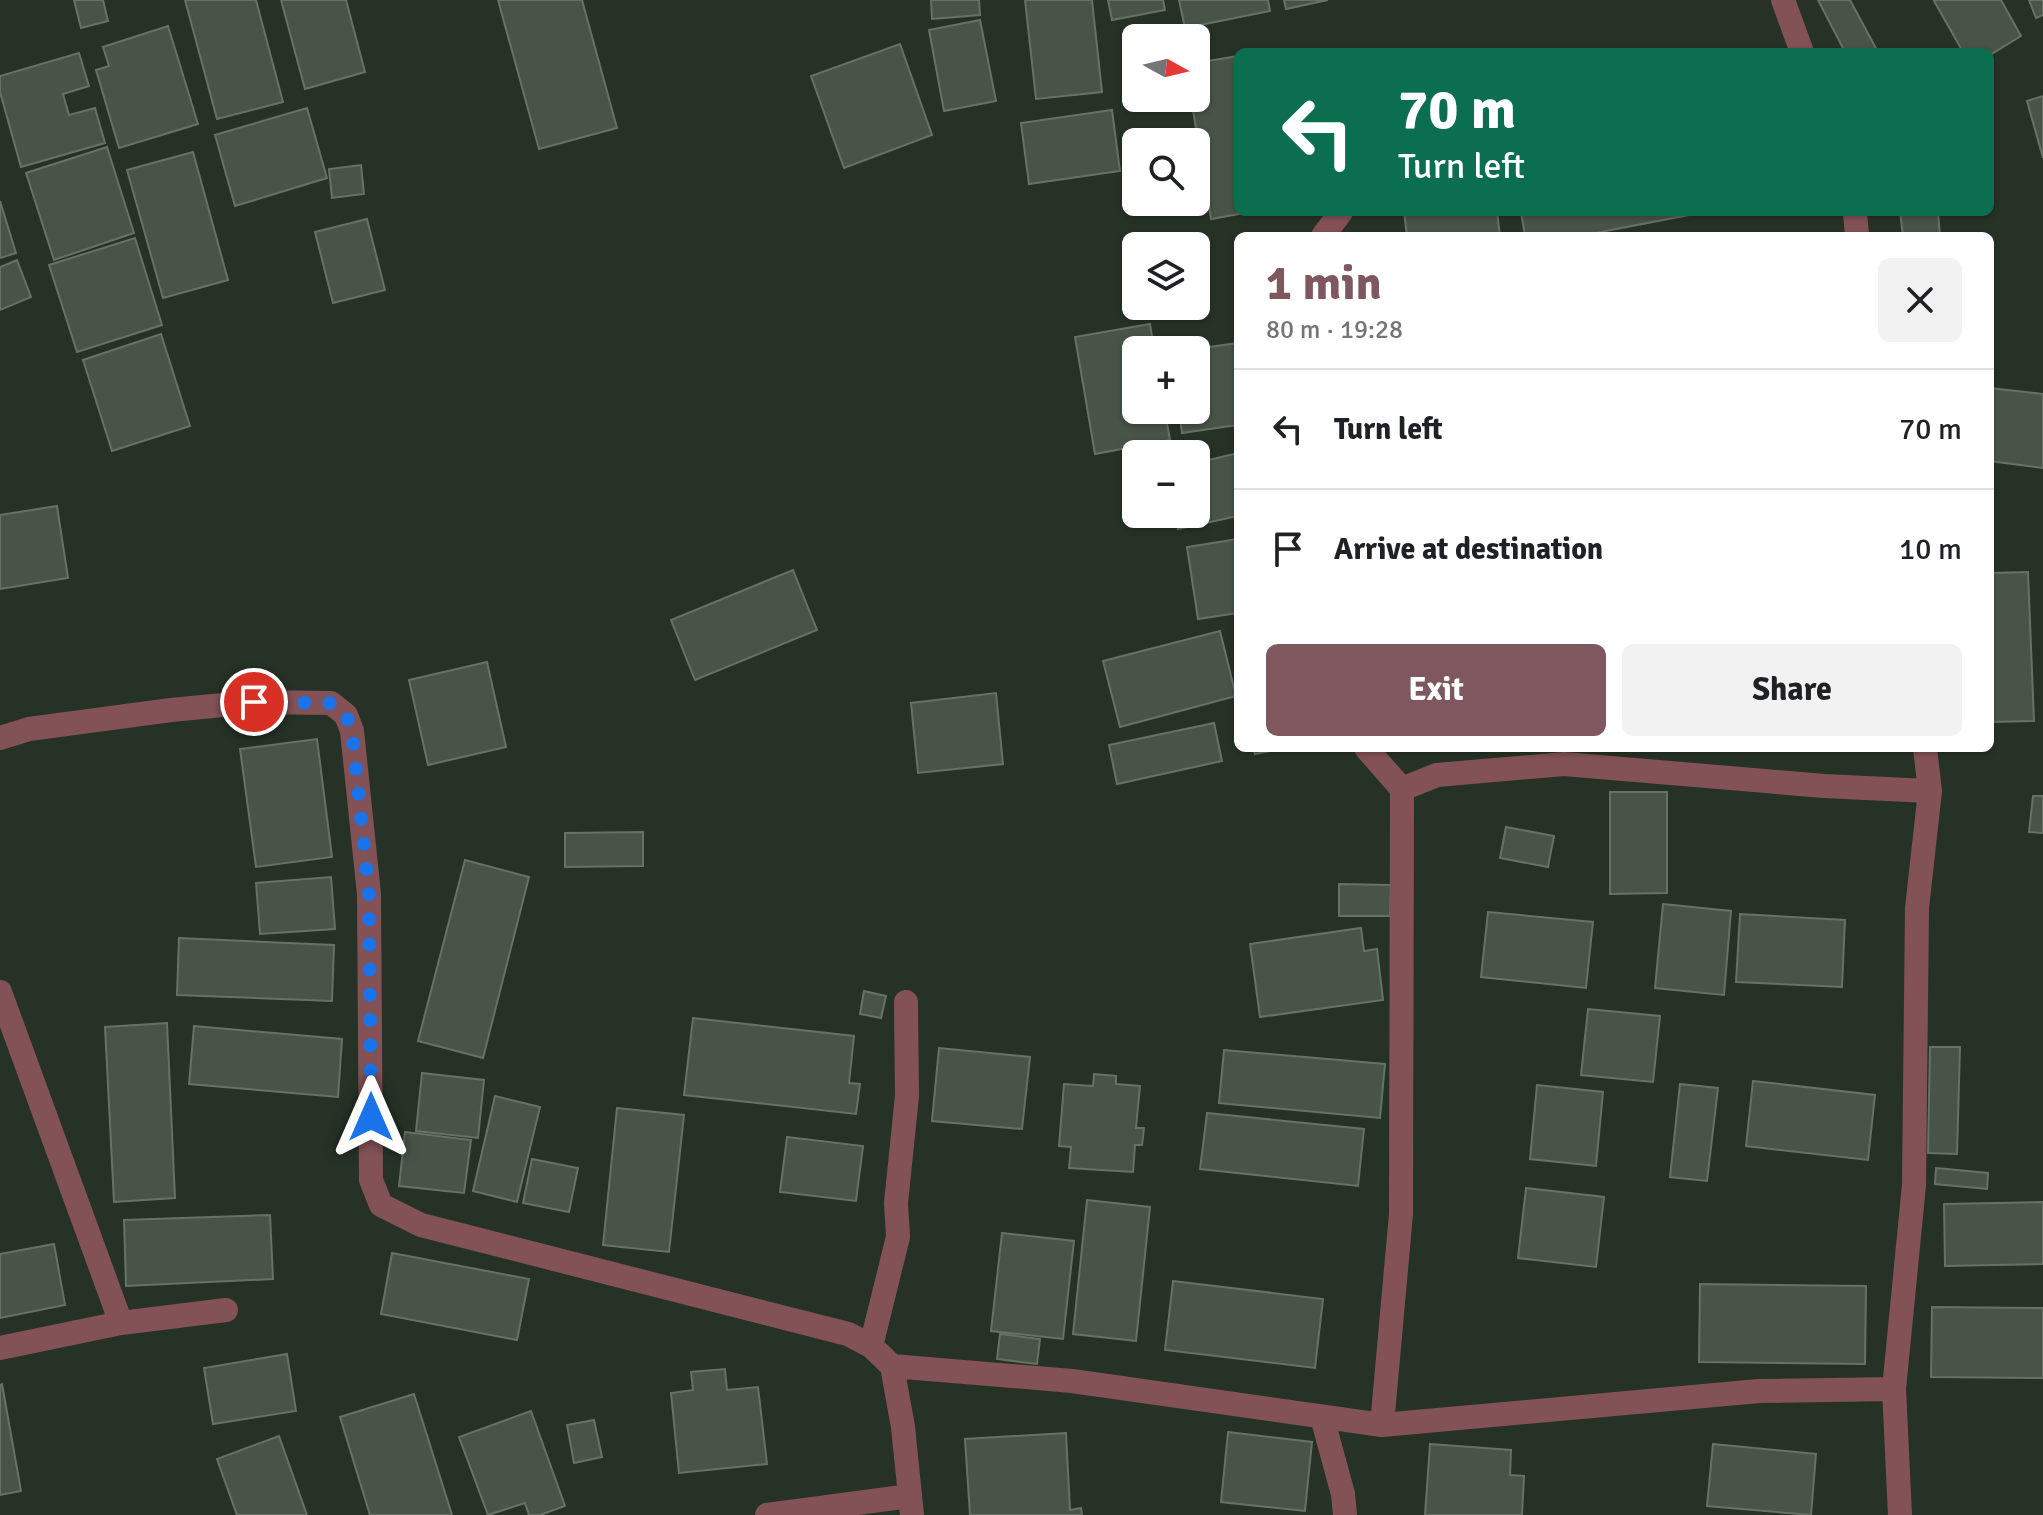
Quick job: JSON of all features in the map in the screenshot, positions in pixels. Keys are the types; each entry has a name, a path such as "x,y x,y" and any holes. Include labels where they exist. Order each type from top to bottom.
{"street":[{"path":"1783,0 1801,48"},
{"path":"0,738 29,729 240,704 322,701 338,707 346,715 352,731 369,894 371,1180 381,1205 421,1225 848,1334 871,1346 892,1366 903,1427 911,1506 767,1515"},
{"path":"1370,752 1402,789 1401,1214 1382,1425"},
{"path":"1900,1515 1894,1389 1914,1185 1917,908 1930,791 1925,752"},
{"path":"1402,789 1437,775 1564,764 1824,786 1930,791"},
{"path":"0,992 121,1323"},
{"path":"871,1346 898,1237 896,1203 907,1096 906,1002"},
{"path":"0,1348 121,1323 226,1310"},
{"path":"892,1366 1072,1381 1382,1425 1759,1391 1894,1389"},
{"path":"1322,1417 1343,1494 1345,1515"}],"building":[{"path":"74,0 103,0 108,21 81,28"},
{"path":"185,0 256,0 283,102 217,119"},
{"path":"281,0 346,0 365,72 305,89"},
{"path":"498,0 582,0 617,128 539,149"},
{"path":"931,0 979,0 980,15 932,19"},
{"path":"1025,0 1092,0 1102,92 1036,99"},
{"path":"1108,0 1163,0 1165,10 1112,20"},
{"path":"1179,0 1268,0 1270,11 1205,24 1184,24"},
{"path":"1284,0 1328,0 1286,9"},
{"path":"1818,0 1850,0 1876,48 1843,48"},
{"path":"2001,0 2021,36 1994,53 1994,48 1961,48 1934,1"},
{"path":"2029,0 2043,0 2043,15 2036,18"},
{"path":"980,20 996,101 944,111 929,30"},
{"path":"168,26 198,124 119,148 96,70 109,66 103,47"},
{"path":"900,44 932,135 844,168 811,76"},
{"path":"79,53 89,86 63,94 69,115 95,108 105,143 21,167 0,92 0,76"},
{"path":"1234,57 1234,215 1211,219 1210,128 1196,128 1193,112 1210,112 1210,61"},
{"path":"2043,96 2043,158 2027,101"},
{"path":"307,108 327,178 235,206 215,135"},
{"path":"1112,110 1120,171 1029,184 1021,123"},
{"path":"107,147 134,233 54,260 26,173"},
{"path":"193,152 228,280 163,298 127,170"},
{"path":"361,165 364,194 332,198 329,169"},
{"path":"0,201 16,253 0,258"},
{"path":"1404,216 1498,216 1500,232 1406,232"},
{"path":"1522,216 1684,216 1601,232 1524,232"},
{"path":"1900,216 1938,216 1940,232 1902,232"},
{"path":"367,219 385,290 333,303 315,232"},
{"path":"135,238 162,325 77,352 49,265"},
{"path":"17,260 31,297 0,310 0,267"},
{"path":"1150,324 1152,336 1122,336 1122,424 1167,424 1170,440 1122,440 1122,449 1095,454 1075,337"},
{"path":"161,334 190,426 112,451 83,360"},
{"path":"1234,344 1234,426 1182,433 1181,424 1210,424 1210,347"},
{"path":"1994,388 2043,394 2043,468 1994,462"},
{"path":"1234,454 1234,517 1210,522 1210,460"},
{"path":"57,506 68,578 0,589 0,515"},
{"path":"1234,540 1234,614 1198,619 1187,547"},
{"path":"793,570 817,630 695,680 671,620"},
{"path":"2028,572 2034,721 1994,722 1994,573"},
{"path":"1220,631 1234,697 1120,727 1103,661"},
{"path":"487,662 506,747 428,765 409,680"},
{"path":"996,693 1003,764 918,773 911,703"},
{"path":"1214,723 1222,761 1117,784 1109,745"},
{"path":"317,739 332,857 256,867 240,749"},
{"path":"1610,792 1667,792 1667,893 1610,894"},
{"path":"2033,796 2043,796 2043,833 2029,832"},
{"path":"1506,827 1554,836 1548,867 1500,858"},
{"path":"643,832 643,866 565,867 565,833"},
{"path":"465,860 529,877 483,1058 418,1041"},
{"path":"331,877 335,929 260,934 256,883"},
{"path":"1339,884 1391,885 1390,916 1339,916"},
{"path":"1663,904 1731,911 1724,995 1655,988"},
{"path":"1488,912 1593,922 1586,988 1481,977"},
{"path":"1740,914 1845,920 1842,987 1736,982"},
{"path":"1361,928 1364,951 1377,949 1383,1000 1260,1017 1250,944"},
{"path":"179,938 334,945 332,1001 177,995"},
{"path":"864,991 886,996 881,1018 860,1014"},
{"path":"1588,1009 1660,1016 1653,1082 1581,1075"},
{"path":"693,1018 854,1036 849,1083 860,1084 856,1114 684,1095"},
{"path":"167,1023 175,1198 114,1202 105,1027"},
{"path":"194,1026 342,1039 338,1097 189,1084"},
{"path":"1930,1047 1960,1047 1957,1154 1928,1153"},
{"path":"939,1048 1030,1057 1022,1129 932,1121"},
{"path":"1224,1050 1385,1064 1380,1118 1219,1103"},
{"path":"422,1073 484,1080 478,1138 416,1131"},
{"path":"1094,1074 1116,1076 1116,1084 1140,1086 1136,1128 1144,1128 1142,1145 1135,1145 1133,1172 1069,1168 1071,1147 1059,1146 1064,1084 1093,1086"},
{"path":"1753,1081 1875,1095 1868,1160 1746,1146"},
{"path":"1680,1084 1718,1088 1707,1181 1670,1177"},
{"path":"1537,1085 1603,1092 1596,1166 1530,1159"},
{"path":"495,1096 540,1107 517,1202 473,1191"},
{"path":"617,1108 684,1115 669,1252 603,1245"},
{"path":"1207,1113 1364,1129 1358,1186 1200,1169"},
{"path":"405,1132 471,1140 464,1193 399,1186"},
{"path":"787,1137 863,1146 856,1201 780,1192"},
{"path":"532,1159 578,1168 569,1212 523,1203"},
{"path":"1936,1168 1988,1173 1987,1189 1935,1184"},
{"path":"1526,1188 1604,1197 1596,1267 1518,1258"},
{"path":"1087,1200 1150,1207 1136,1341 1073,1334"},
{"path":"2043,1202 2043,1264 1945,1266 1944,1204"},
{"path":"270,1215 273,1279 126,1286 124,1220"},
{"path":"1002,1233 1074,1241 1063,1339 991,1331"},
{"path":"54,1244 65,1305 0,1318 0,1254"},
{"path":"392,1253 529,1279 517,1340 381,1314"},
{"path":"1173,1281 1323,1299 1315,1368 1165,1350"},
{"path":"1700,1284 1866,1286 1865,1364 1699,1362"},
{"path":"1932,1307 2043,1308 2043,1378 1931,1377"},
{"path":"1000,1334 1040,1339 1037,1364 997,1359"},
{"path":"287,1354 296,1411 213,1424 204,1368"},
{"path":"725,1369 727,1390 758,1387 767,1464 679,1473 671,1393 693,1390 691,1372"},
{"path":"0,1385 21,1491 0,1495"},
{"path":"414,1394 452,1515 370,1515 340,1417"},
{"path":"531,1411 565,1506 540,1515 529,1515 525,1503 488,1515 459,1437"},
{"path":"594,1420 602,1457 574,1463 567,1425"},
{"path":"1228,1432 1312,1442 1305,1511 1221,1502"},
{"path":"1066,1433 1070,1510 1081,1508 1082,1515 970,1515 965,1439"},
{"path":"279,1436 307,1515 237,1515 217,1459"},
{"path":"1430,1444 1511,1450 1510,1475 1524,1476 1522,1515 1425,1515"},
{"path":"1713,1444 1816,1454 1811,1515 1707,1506"}],"route":[{"path":"254,702 331,703 346,715 352,731 369,894 371,1117"}]}
